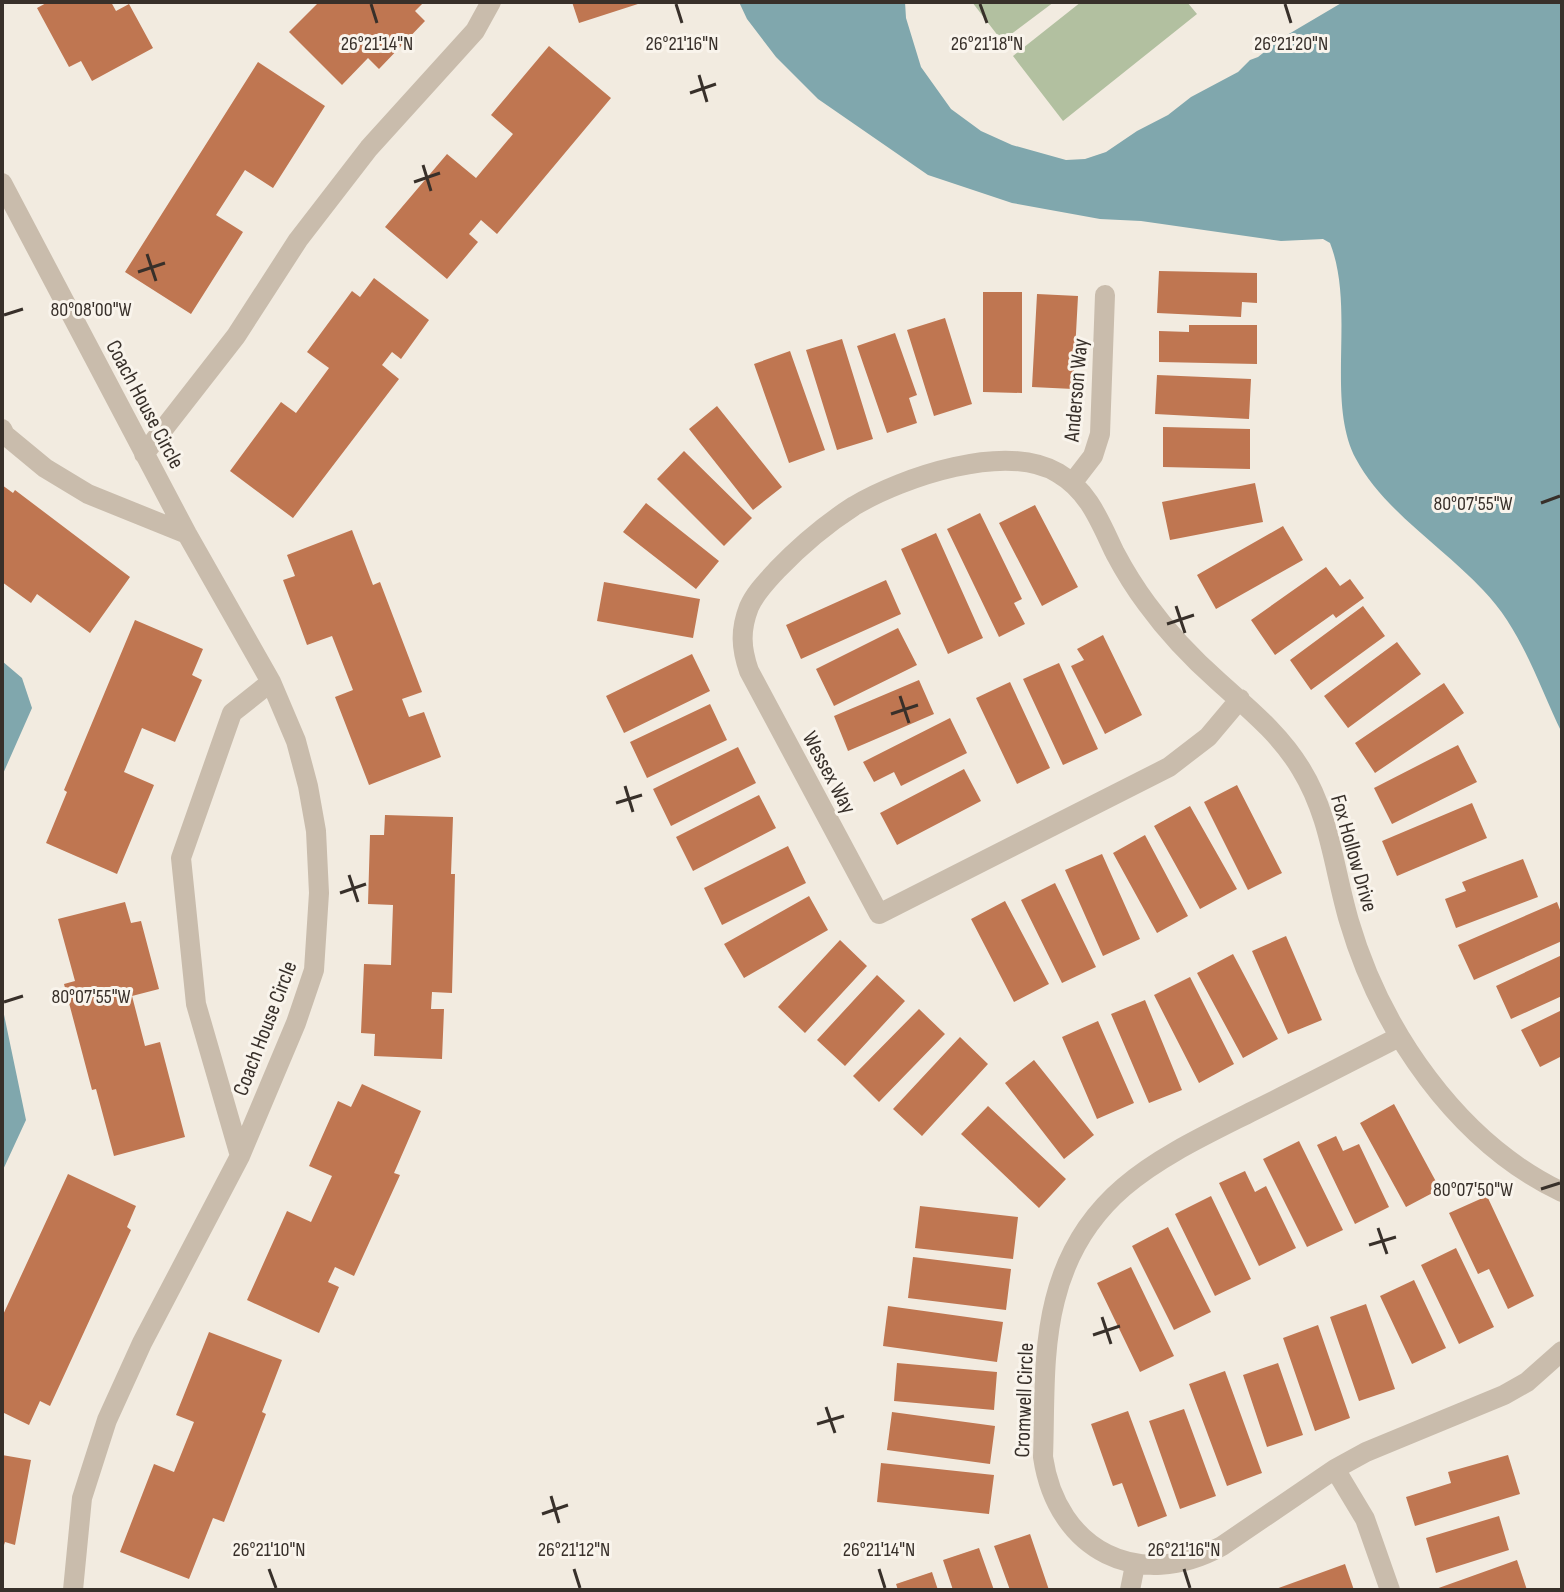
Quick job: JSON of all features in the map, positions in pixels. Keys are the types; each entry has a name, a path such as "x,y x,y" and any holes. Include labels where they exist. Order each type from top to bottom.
{"street":[{"path":"144,454 236,336 298,240 369,148 475,31 491,2"},
{"name":"Coach House Circle","path":"2,183 187,534 271,682 296,741 313,816 319,893 314,970 296,1023 240,1156 142,1343 107,1420 82,1498 73,1590"},
{"name":"Anderson Way","path":"1073,482 1093,456 1100,434 1105,295"},
{"path":"2,429 5,435 45,468 88,494 187,534"},
{"name":"Wessex Way","path":"1073,482 1033,463 1010,461 949,469 902,483 858,504 808,540 764,584 750,604 742,629 741,648 749,671 879,914 1169,767 1208,737 1240,699"},
{"name":"Fox Hollow Drive","path":"1073,482 1096,511 1117,557 1146,603 1181,646 1240,699 1284,745 1301,769 1321,809 1360,959 1399,1037 1422,1072 1465,1121 1514,1163 1562,1192"},
{"path":"240,1156 196,1004 181,858 232,713 271,682"},
{"name":"Cromwell Circle","path":"1399,1037 1163,1157 1121,1189 1087,1228 1063,1274 1049,1325 1043,1457 1046,1479 1064,1518 1078,1535 1095,1548 1135,1565 1182,1564 1203,1557 1335,1469 1366,1452 1504,1395 1527,1382 1562,1351"},
{"path":"1335,1469 1365,1519 1390,1590"},
{"path":"1130,1590 1135,1565"}],"green space":[{"path":"972,2 1054,2 1002,41"},
{"path":"1081,2 1187,2 1197,14 1063,121 1013,56"}],"water":[{"path":"739,2 905,2 906,18 921,67 951,109 981,131 1012,145 1066,160 1085,159 1106,152 1168,115 1191,97 1238,72 1282,38 1343,2 1562,2 1562,733 1519,640 1497,606 1467,574 1398,512 1356,459 1347,436 1343,410 1341,296 1330,243 1323,239 1281,241 1141,221 1100,219 1012,203 928,175 818,99 776,57 747,19"},
{"path":"2,661 22,678 32,708 2,776"},
{"path":"2,1005 26,1120 2,1172"}],"building":[{"path":"48,2 111,2 116,11 129,4 153,48 92,81 81,61 69,67 37,8"},
{"path":"319,2 424,2 415,11 425,21 379,69 368,58 342,85 289,32"},
{"path":"572,2 641,2 641,3 579,23"},
{"path":"549,46 611,98 497,234 481,220 469,234 478,242 447,279 385,227 447,154 476,178 513,134 491,115"},
{"path":"258,62 325,106 273,188 245,170 216,215 243,232 191,314 125,272"},
{"path":"1159,271 1257,273 1257,303 1242,302 1241,317 1157,313"},
{"path":"374,278 429,320 401,359 392,352 382,365 399,379 293,518 230,471 281,402 296,413 329,368 307,352 352,291 360,297"},
{"path":"983,292 1022,292 1022,393 983,392"},
{"path":"1037,294 1078,296 1073,389 1032,387"},
{"path":"945,318 972,404 934,416 907,330"},
{"path":"1189,325 1257,325 1257,364 1159,362 1159,331 1189,332"},
{"path":"895,333 917,395 909,398 917,423 887,433 857,346"},
{"path":"842,339 873,439 837,450 806,350"},
{"path":"790,351 825,450 789,463 754,364"},
{"path":"1157,375 1251,379 1249,419 1155,414"},
{"path":"717,406 782,487 753,510 689,429"},
{"path":"1163,427 1250,429 1250,469 1163,467"},
{"path":"684,451 752,518 724,546 657,479"},
{"path":"1255,483 1263,522 1170,540 1162,502"},
{"path":"2,485 13,493 15,490 130,577 90,633 37,594 31,603 2,582"},
{"path":"646,503 719,561 696,589 623,532"},
{"path":"1035,505 1078,587 1042,606 999,523"},
{"path":"980,513 1022,599 1014,603 1025,624 999,637 947,529"},
{"path":"1283,526 1303,560 1216,609 1197,575"},
{"path":"352,530 373,585 380,582 422,692 402,699 409,717 424,712 441,757 369,785 335,697 353,690 332,636 307,645 283,580 295,576 287,555"},
{"path":"936,533 983,638 948,654 901,549"},
{"path":"1326,567 1340,586 1350,579 1364,598 1336,618 1333,614 1275,655 1251,620"},
{"path":"886,580 901,614 801,659 786,625"},
{"path":"604,582 700,599 693,638 597,621"},
{"path":"1363,606 1385,636 1311,690 1290,660"},
{"path":"135,620 203,649 192,675 202,680 175,742 142,728 124,772 154,785 117,874 46,843 67,792 64,790"},
{"path":"898,628 917,665 834,706 816,669"},
{"path":"1103,635 1142,715 1105,734 1071,666 1084,660 1077,649"},
{"path":"1397,642 1421,674 1348,728 1324,696"},
{"path":"692,654 710,691 624,733 606,696"},
{"path":"1059,663 1098,749 1063,765 1023,679"},
{"path":"919,680 934,714 848,751 834,716"},
{"path":"1010,682 1050,768 1017,784 976,698"},
{"path":"1444,683 1464,713 1375,773 1355,743"},
{"path":"710,704 727,740 647,778 630,742"},
{"path":"950,718 967,753 901,786 894,772 874,782 863,762"},
{"path":"1458,745 1477,782 1392,824 1374,788"},
{"path":"738,747 756,783 671,826 653,789"},
{"path":"964,769 981,801 897,845 880,813"},
{"path":"1237,785 1282,873 1248,890 1204,802"},
{"path":"759,795 776,828 693,871 676,837"},
{"path":"1472,803 1487,838 1397,876 1382,841"},
{"path":"1190,806 1237,889 1200,909 1154,826"},
{"path":"385,815 453,817 452,993 432,992 431,1009 444,1009 442,1059 374,1056 375,1034 361,1033 364,964 391,965 393,905 368,904 370,835 384,835"},
{"path":"1145,835 1188,916 1157,933 1113,853"},
{"path":"788,846 806,883 722,925 704,888"},
{"path":"1102,854 1140,939 1103,956 1065,870"},
{"path":"1523,859 1538,897 1456,928 1445,899 1466,891 1462,882"},
{"path":"1055,883 1096,967 1062,983 1021,900"},
{"path":"809,896 828,930 744,978 724,944"},
{"path":"1005,901 1049,984 1014,1002 971,919"},
{"path":"125,902 131,923 141,921 159,989 132,996 145,1046 160,1042 185,1137 114,1156 96,1089 92,1090 64,984 75,981 58,919"},
{"path":"1557,902 1562,915 1562,941 1474,980 1458,945"},
{"path":"1286,936 1322,1020 1288,1034 1252,951"},
{"path":"840,940 867,966 805,1033 778,1007"},
{"path":"1233,954 1278,1039 1243,1058 1197,973"},
{"path":"1562,955 1562,996 1511,1019 1496,986"},
{"path":"877,975 905,1001 845,1066 817,1040"},
{"path":"1190,977 1234,1064 1199,1083 1154,995"},
{"path":"1145,1000 1182,1090 1149,1103 1111,1014"},
{"path":"919,1009 945,1034 879,1102 853,1076"},
{"path":"1562,1010 1562,1056 1540,1067 1521,1030"},
{"path":"1098,1021 1134,1103 1097,1119 1062,1037"},
{"path":"960,1037 988,1064 922,1136 893,1109"},
{"path":"1034,1060 1094,1135 1064,1159 1005,1083"},
{"path":"362,1084 421,1111 394,1173 400,1175 354,1276 335,1267 328,1282 339,1287 319,1333 247,1300 287,1211 311,1222 332,1176 309,1166 338,1101 351,1107"},
{"path":"1394,1104 1440,1189 1406,1207 1360,1123"},
{"path":"988,1106 1066,1179 1039,1208 961,1134"},
{"path":"1336,1136 1343,1151 1359,1144 1389,1207 1355,1224 1317,1145"},
{"path":"1299,1141 1343,1230 1307,1247 1263,1159"},
{"path":"1245,1171 1255,1192 1266,1186 1296,1248 1259,1266 1219,1183"},
{"path":"68,1174 136,1206 127,1227 131,1230 50,1406 40,1401 29,1425 2,1412 2,1317"},
{"path":"1211,1196 1251,1279 1215,1296 1175,1214"},
{"path":"1487,1196 1534,1296 1508,1309 1489,1269 1478,1274 1449,1213"},
{"path":"920,1206 1018,1217 1013,1259 915,1248"},
{"path":"1168,1227 1211,1312 1174,1330 1132,1246"},
{"path":"1456,1248 1494,1327 1459,1344 1421,1265"},
{"path":"913,1257 1011,1269 1006,1310 908,1298"},
{"path":"1131,1267 1174,1356 1140,1372 1097,1283"},
{"path":"1414,1280 1446,1348 1412,1364 1380,1296"},
{"path":"1366,1304 1395,1389 1359,1401 1330,1317"},
{"path":"888,1306 1003,1322 997,1362 883,1346"},
{"path":"1318,1325 1350,1418 1315,1431 1283,1338"},
{"path":"209,1332 282,1360 262,1412 266,1414 224,1522 213,1518 189,1579 120,1552 154,1464 174,1472 194,1422 176,1415"},
{"path":"897,1363 997,1372 994,1410 894,1401"},
{"path":"1278,1363 1303,1435 1267,1447 1243,1375"},
{"path":"1225,1371 1262,1473 1227,1486 1189,1384"},
{"path":"1184,1409 1216,1496 1180,1509 1149,1421"},
{"path":"1128,1411 1167,1516 1138,1527 1122,1483 1113,1486 1091,1424"},
{"path":"892,1412 995,1426 990,1464 887,1450"},
{"path":"2,1455 31,1460 15,1545 5,1542 3,1548"},
{"path":"1508,1455 1520,1494 1415,1526 1406,1497 1451,1483 1448,1472"},
{"path":"881,1463 994,1475 989,1514 877,1502"},
{"path":"1499,1516 1509,1550 1436,1573 1426,1538"},
{"path":"1030,1534 1049,1590 1010,1590 994,1546"},
{"path":"979,1548 994,1590 953,1590 943,1560"},
{"path":"1517,1560 1527,1590 1433,1590"},
{"path":"1345,1564 1354,1590 1273,1590"},
{"path":"932,1572 938,1590 898,1590 896,1584"}]}
